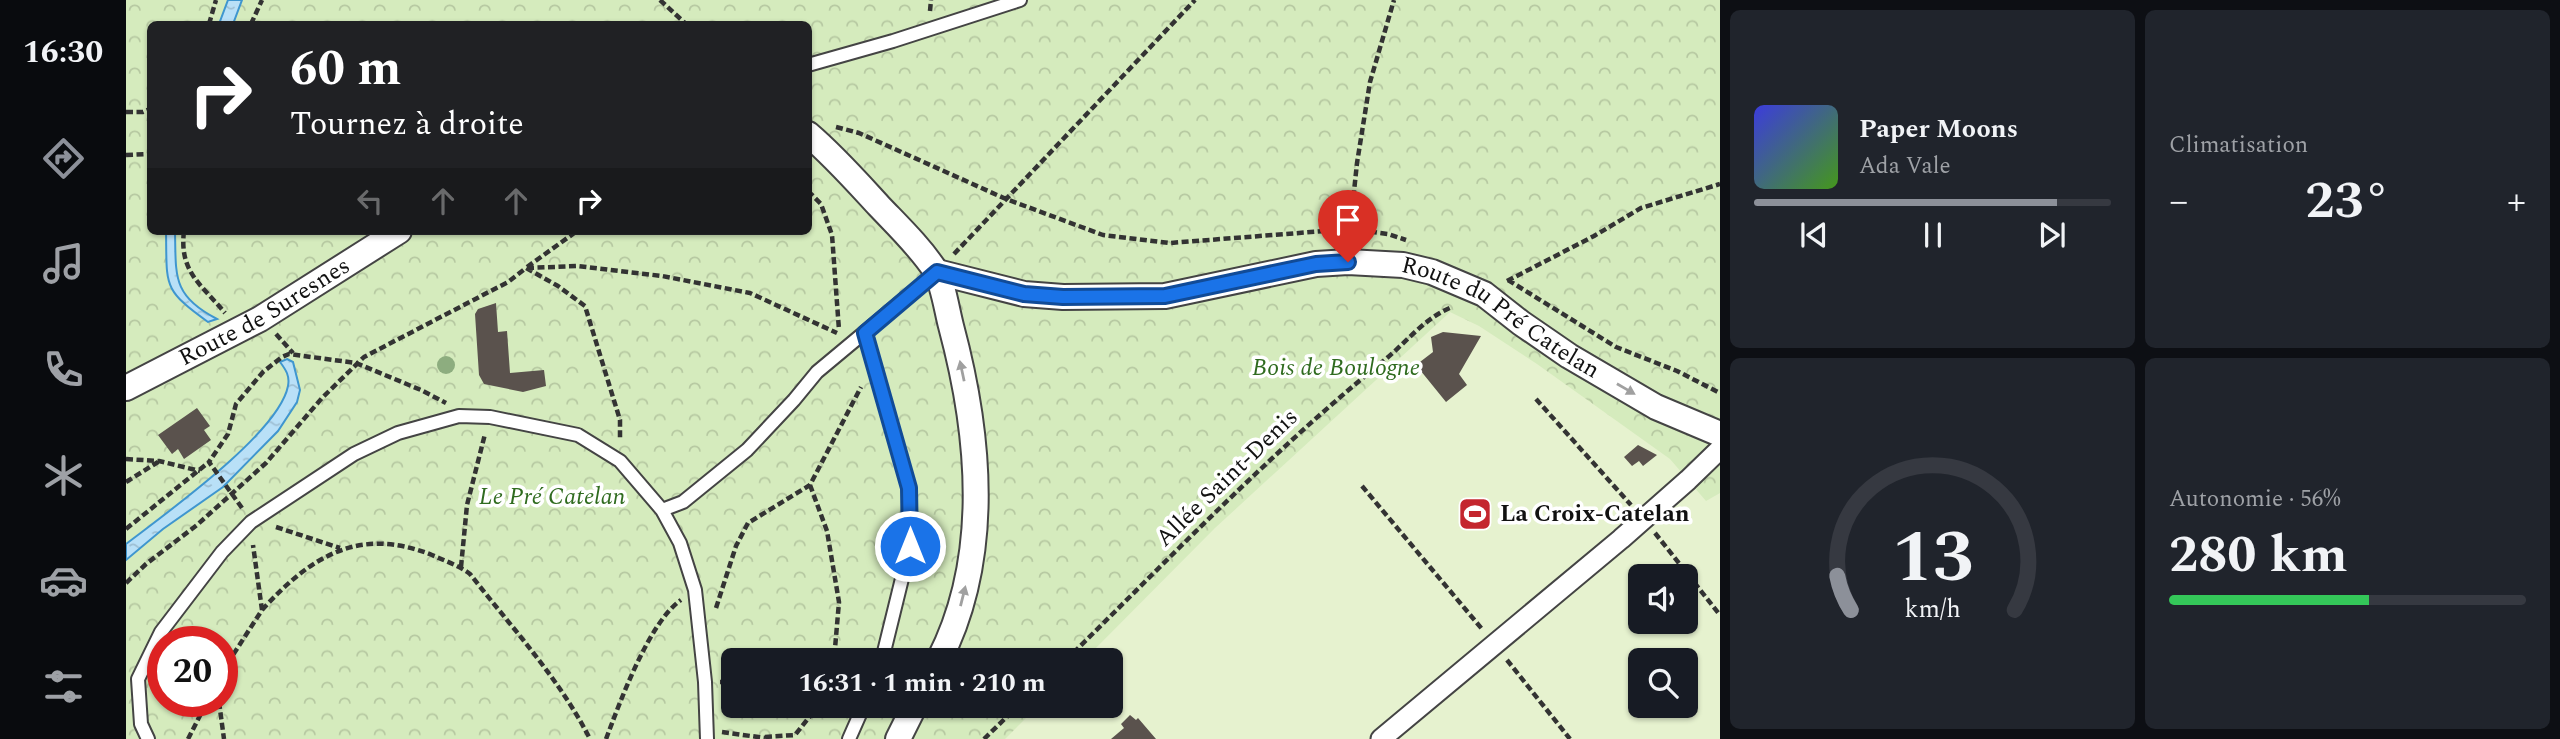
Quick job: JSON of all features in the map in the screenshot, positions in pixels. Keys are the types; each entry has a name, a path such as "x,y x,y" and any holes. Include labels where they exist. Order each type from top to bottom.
{"street":[{"path":"812,137 828,150 937,272 971,410 976,484 972,553 962,600 944,648"},
{"name":"Route de Suresnes","path":"126,388 260,319 393,235"},
{"name":"Route du Pré Catelan","path":"937,272 1024,294 1063,297 1165,296 1316,264 1348,262 1403,265 1432,272 1484,294 1569,356 1656,407 1720,434"},
{"path":"1381,739 1621,539 1720,449"},
{"path":"898,739 908,718"}],"lane":[{"path":"812,64 1020,0"},
{"path":"662,510 682,502 747,450 817,372 937,272"},
{"path":"865,333 909,488 910,546 885,648"},
{"path":"148,739 141,724 133,688 162,632 222,552 250,522 354,454 398,433 459,416 490,417 578,435 620,461 662,510 680,543 695,590 708,735"},
{"path":"849,739 858,718"}],"path":[{"path":"210,21 216,0"},
{"path":"252,21 262,0"},
{"path":"660,0 683,21"},
{"path":"937,272 1195,0"},
{"path":"1348,262 1357,163 1370,82 1394,0"},
{"path":"126,113 147,110"},
{"path":"834,126 859,133 1006,199 1103,235 1170,243 1350,229 1388,234 1411,241"},
{"path":"126,155 147,154"},
{"name":"Allée Saint-Denis","path":"1078,648 1319,414 1394,354 1437,313 1484,294 1507,279 1594,236 1641,208 1720,184"},
{"path":"812,195 821,204 832,235 840,334"},
{"path":"184,235 184,263 196,282 239,329"},
{"path":"126,583 266,463 356,363 508,282 571,235"},
{"path":"526,268 577,266 613,270 662,276 750,293 840,334 850,345"},
{"path":"526,268 558,286 584,306 620,420 620,461"},
{"path":"1507,279 1616,347 1677,371 1720,393"},
{"path":"126,529 210,464 229,434 236,404 262,372 289,354 356,363 444,401 459,416"},
{"path":"701,640 714,616 736,546 748,523 810,485 873,362"},
{"path":"461,567 467,505 490,417"},
{"path":"126,459 159,461 200,471"},
{"path":"126,482 159,461"},
{"path":"210,464 250,522 262,610"},
{"path":"810,485 827,531 839,602 835,648"},
{"path":"1362,486 1495,644 1570,739"},
{"path":"250,522 272,526 341,549"},
{"path":"238,647 262,610 286,583 305,568 341,549 366,544 408,546 461,567 556,680 590,739"},
{"path":"606,739 634,667 670,607 695,590"},
{"path":"188,739 199,717"},
{"path":"221,717 224,739"},
{"path":"708,735 765,738 795,735 809,718"},
{"path":"984,739 1006,718"}],"green space":[{"name":"Bois de Boulogne","path":"126,0 1720,0 1720,739 126,739"},
{"name":"La Croix-Catelan","path":"1450,312 1479,326 1537,364 1670,459 1706,501 1720,493 1720,739 1005,739 1026,718 1123,718 1123,648 1096,648 1215,528"}],"water":[{"path":"228,0 242,0 234,21 220,21"},
{"path":"166,235 175,235 177,273 184,293 202,310 217,319 208,322 182,302 170,285"},
{"path":"287,359 293,362 300,390 297,402 278,431 223,487 163,529 126,560 126,544 218,471 264,426 280,405 288,386 287,373 280,362"}],"building":[{"path":"496,303 498,332 507,331 510,373 544,370 546,386 523,392 484,384 479,375 475,314 478,309"},
{"path":"1443,332 1481,336 1459,374 1467,385 1446,402 1416,365 1433,352 1431,337"},
{"path":"197,408 210,426 204,430 211,440 184,459 178,449 172,454 158,435"},
{"path":"1638,445 1657,455 1643,466 1639,461 1632,466 1624,457"},
{"path":"1130,715 1136,720 1138,718 1156,739 1111,739 1124,728 1121,724"}],"place":[{"name":"La Croix-Catelan","path":"1475,514"}],"route":[{"path":"910,546 909,488 865,333 937,272 1024,294 1063,297 1165,296 1316,264 1348,262"}],"park label":[{"name":"Le Pré Catelan","path":"552,497"}]}
